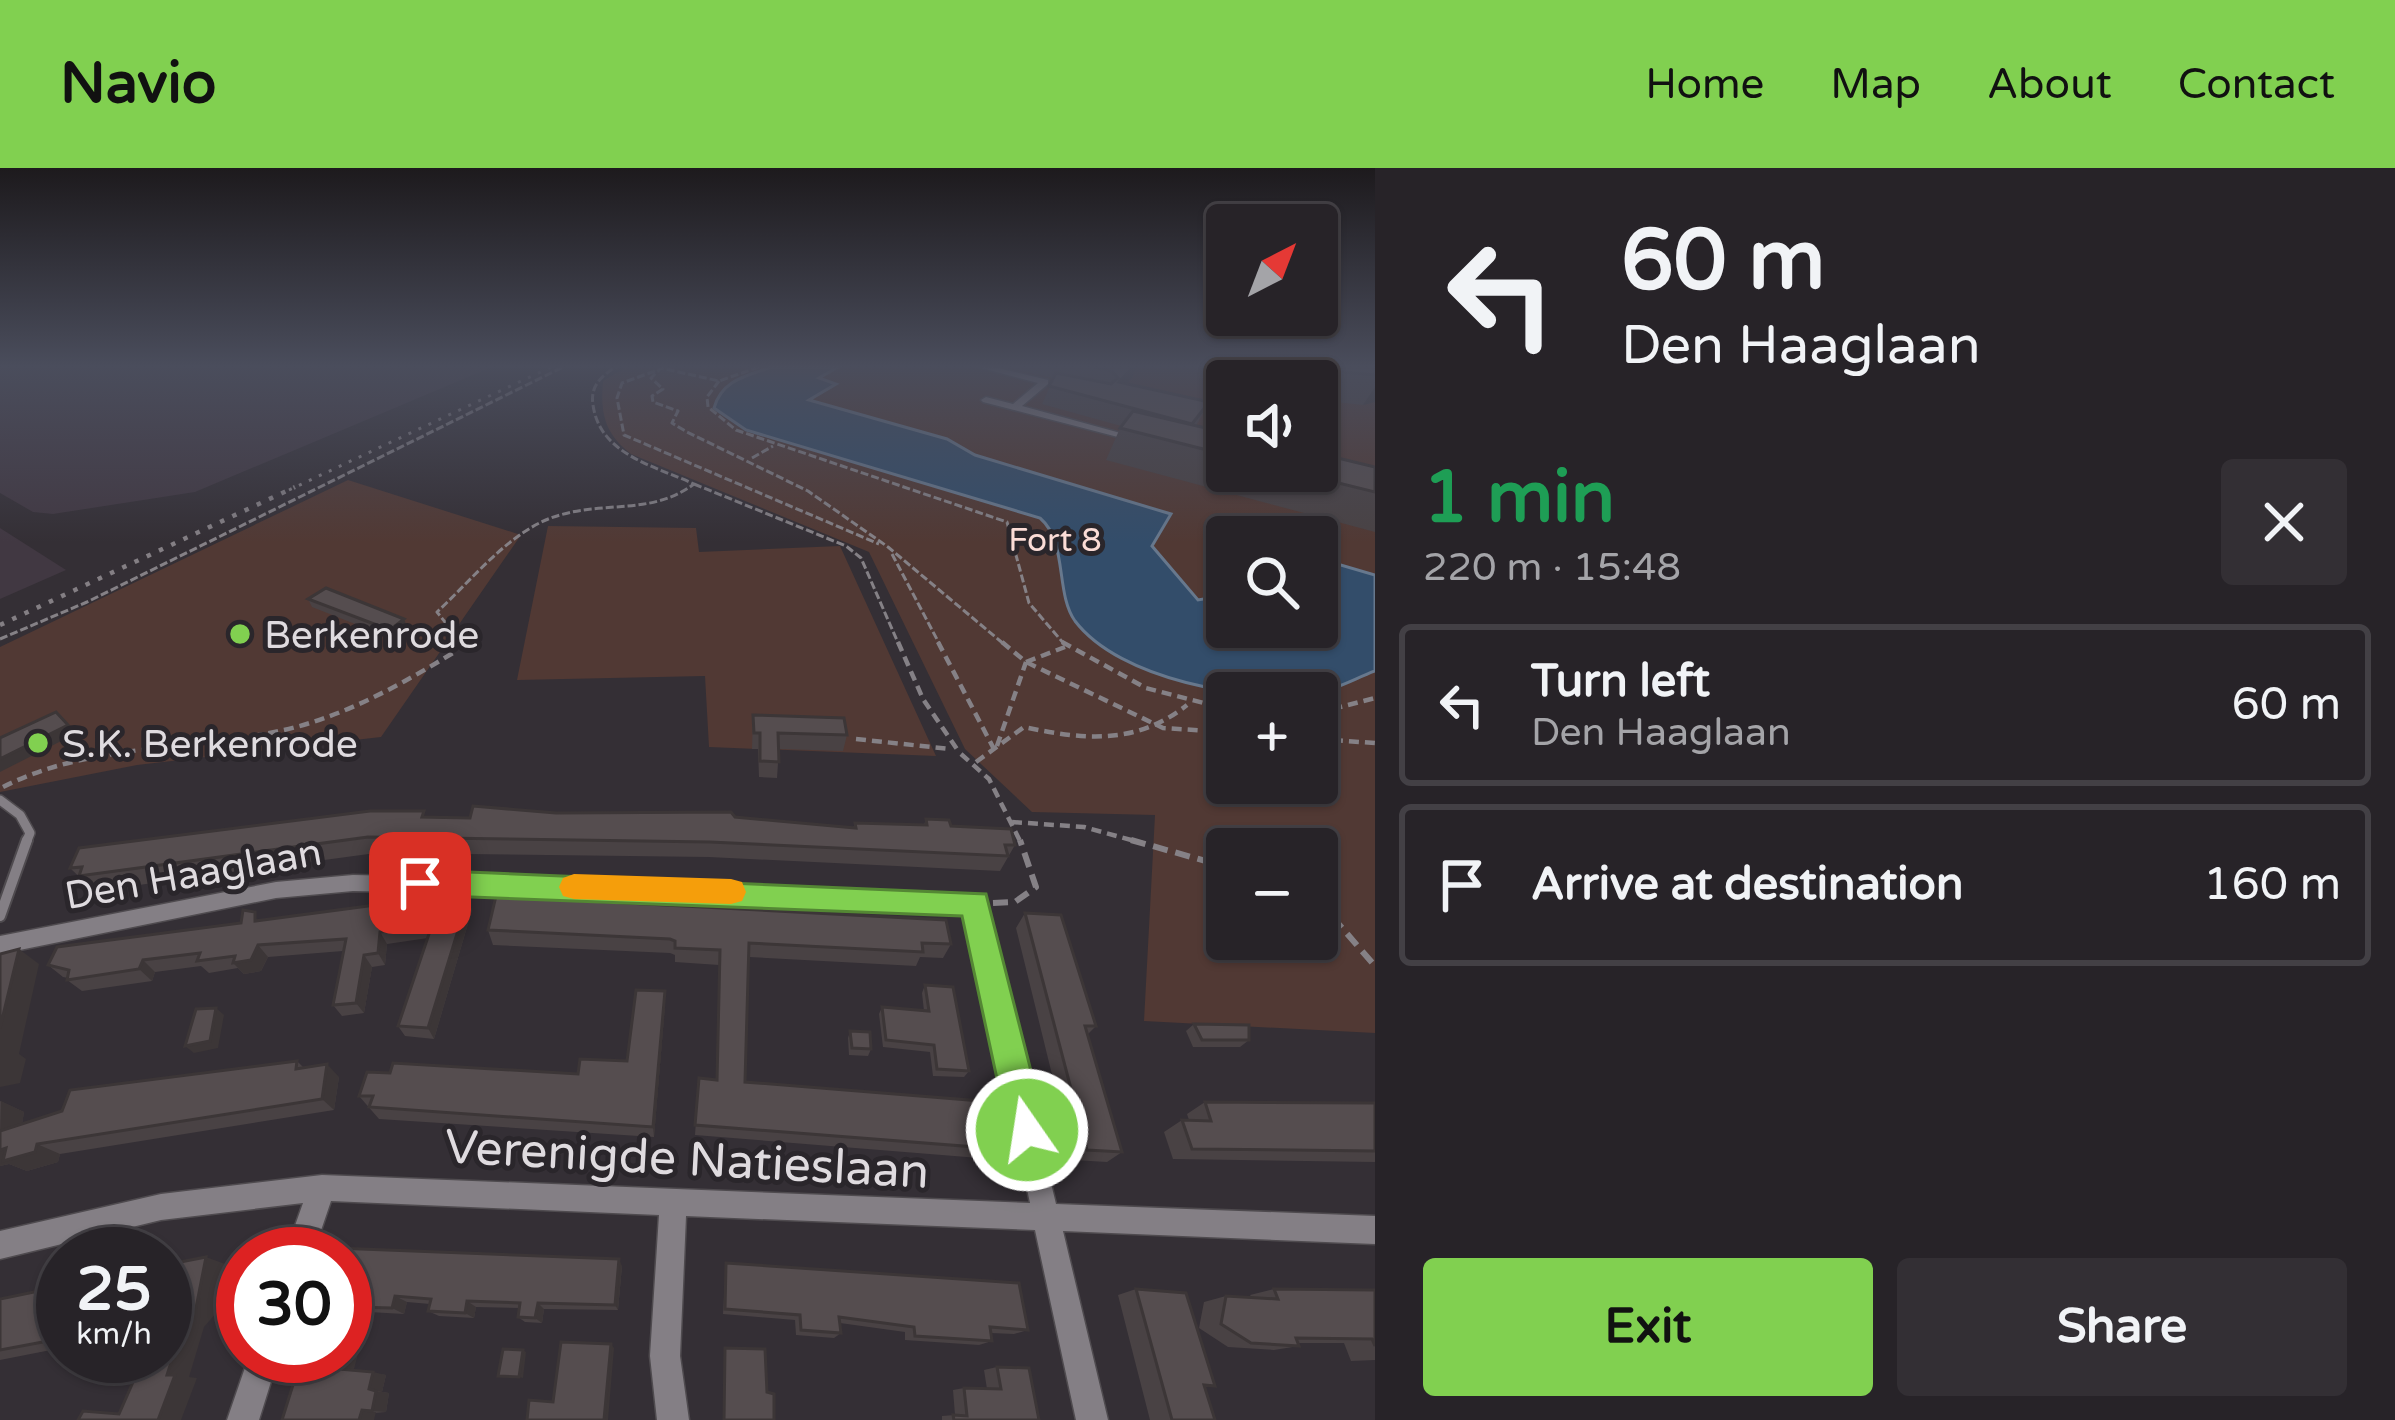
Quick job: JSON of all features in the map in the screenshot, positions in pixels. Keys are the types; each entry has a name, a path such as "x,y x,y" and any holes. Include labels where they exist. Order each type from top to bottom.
{"street":[{"path":"1085,425 1163,446"},
{"name":"Den Haaglaan","path":"0,945 254,894 353,884 698,890 975,904"},
{"path":"975,904 1092,1420"},
{"path":"308,1227 322,1188"},
{"name":"Verenigde Natieslaan","path":"0,1245 161,1207 322,1188 1375,1230"},
{"path":"673,1199 664,1356 674,1420"},
{"path":"243,1420 255,1383"}],"lane":[{"path":"0,800 20,815 30,833 0,916"}],"path":[{"path":"0,639 87,602 445,425"},
{"path":"597,425 625,455 846,547 861,558 923,699 950,745 976,762 999,794 1036,886 1015,902 975,904"},
{"path":"621,425 623,435 888,547 994,751"},
{"path":"677,425 808,490 888,547 1026,662 1163,728"},
{"path":"731,425 773,446 1006,522 1029,604 1068,646 1125,679 1206,706"},
{"path":"749,459 773,446"},
{"path":"0,789 13,779 61,767 285,730 381,697 453,653 449,627 437,612 539,522 561,514 663,504 694,484"},
{"path":"994,751 1026,662 1068,646"},
{"path":"1338,708 1375,698"},
{"path":"1163,728 1188,704"},
{"path":"976,762 1024,727 1083,740 1163,728 1206,731"},
{"path":"856,739 941,746 959,752"},
{"path":"1338,740 1375,742"},
{"path":"1012,822 1084,827 1206,861"},
{"path":"1338,923 1375,966"}],"shaded area":[{"path":"0,425 353,425 195,492 53,514 33,512 0,493"},
{"path":"0,528 66,570 0,599"}],"green space":[{"name":"Fort 8","path":"608,425 1206,425 1206,492 1338,492 1338,425 1375,425 1375,1033 1144,1021 1155,815 1032,812 965,749 869,552 631,454"},
{"name":"Berkenrode","path":"348,480 521,535 381,737 137,765 0,792 0,647"},
{"path":"548,526 696,528 699,552 840,546 936,756 709,747 705,676 517,680"}],"water":[{"path":"739,425 899,425 947,439 975,455 1171,514 1152,546 1198,600 1206,599 1206,648 1338,648 1338,564 1375,575 1375,671 1338,687 1338,672 1206,672 1206,687 1122,658 1075,621 1054,540 1040,518"}],"building":[{"path":"1120,428 1206,428 1206,450"},
{"path":"1338,458 1375,467 1375,492 1338,483"},
{"path":"326,588 404,619 390,630 308,599"},
{"path":"56,712 68,725 0,759 0,738"},
{"path":"753,715 844,718 847,735 778,733 779,762 760,761 760,733 754,733"},
{"path":"473,806 556,813 731,812 735,817 856,828 855,823 927,825 926,819 949,820 951,826 1011,829 1015,845 1005,845 1008,856 710,842 368,837 79,876 82,867 70,868 79,848 370,811 424,811 422,817 470,818"},
{"path":"441,896 468,898 428,1028 398,1026 432,925 380,932 378,953 364,955 356,1003 333,1005 346,939 258,945 251,960 233,963 235,956 197,961 200,953 143,960 139,969 67,980 69,970 48,965 57,947 241,923 243,910 255,912 255,921 440,901"},
{"path":"496,896 946,920 951,944 922,943 923,952 749,943 745,1082 981,1101 989,1148 695,1125 699,1078 717,1080 720,950 675,948 670,939 488,930"},
{"path":"1025,913 1061,915 1096,1026 1085,1026 1122,1152 1087,1150"},
{"path":"19,949 0,1028 0,954"},
{"path":"925,985 953,987 969,1071 937,1069 934,1045 886,1040 882,1007 929,1011"},
{"path":"636,990 665,991 653,1127 369,1107 373,1096 359,1096 367,1072 390,1073 393,1063 578,1074 580,1059 627,1061"},
{"path":"216,1008 210,1041 185,1046 196,1009"},
{"path":"1194,1024 1249,1025 1249,1040 1202,1040"},
{"path":"850,1031 870,1032 871,1049 852,1048"},
{"path":"297,1061 296,1069 327,1064 322,1099 37,1144 35,1152 3,1161 6,1148 0,1150 0,1131 62,1111 70,1090"},
{"path":"1205,1102 1375,1103 1375,1151 1192,1149 1182,1120 1211,1121"},
{"path":"372,1249 619,1259 615,1305 538,1303 535,1318 518,1317 520,1303 467,1301 465,1313 428,1311 431,1299 395,1296 392,1308 372,1307"},
{"path":"206,1257 192,1313 192,1260"},
{"path":"726,1263 1019,1283 1028,1330 990,1327 992,1341 915,1336 914,1327 839,1317 841,1333 801,1330 800,1315 725,1309"},
{"path":"1136,1289 1186,1293 1215,1386 1204,1385 1215,1420 1172,1420"},
{"path":"1274,1289 1375,1290 1375,1346 1372,1339 1296,1338 1299,1346 1251,1343 1221,1324 1226,1296 1278,1299"},
{"path":"36,1292 36,1343 0,1350 0,1299"},
{"path":"561,1342 611,1344 604,1420 527,1420 529,1400 553,1402"},
{"path":"725,1348 765,1349 774,1420 724,1420"},
{"path":"503,1349 523,1350 519,1377 498,1376"},
{"path":"997,1367 1029,1368 1039,1420 954,1420 953,1415 967,1416 964,1388 1001,1389"},
{"path":"133,1383 172,1383 158,1420 78,1420 83,1411 119,1414"},
{"path":"294,1383 370,1383 369,1389 376,1391 372,1411 362,1410 359,1420 282,1420"}],"railway":[{"path":"289,490 427,425"},
{"path":"0,625 295,487"}],"slow traffic":[{"path":"574,887 731,892"}],"place":[{"name":"Berkenrode","path":"240,634"},
{"name":"S.K. Berkenrode","path":"38,743"}],"route":[{"path":"420,883 975,904 1027,1130"}]}
